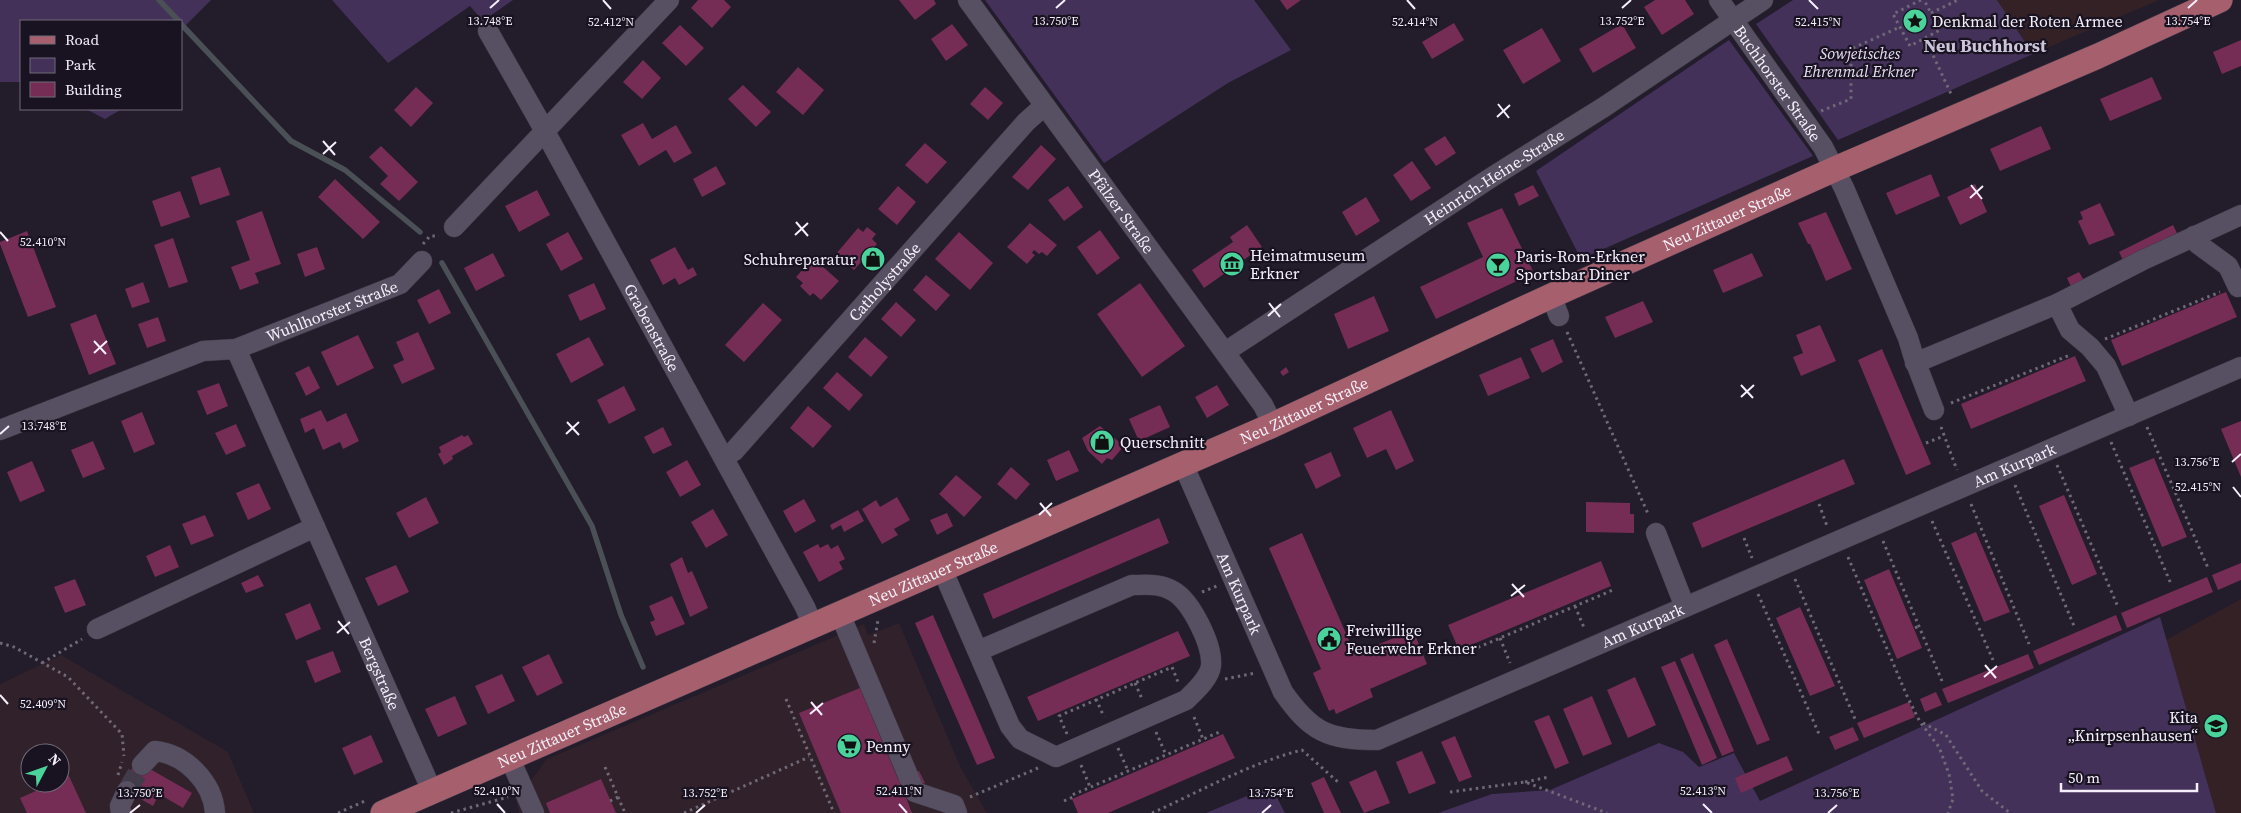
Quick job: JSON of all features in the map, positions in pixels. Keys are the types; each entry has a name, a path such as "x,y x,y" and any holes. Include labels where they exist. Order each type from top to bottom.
{"main road":[{"name":"Neu Zittauer Straße","path":"383,813 1273,425 1555,306 1835,169 2098,56 2220,0"}],"street":[{"path":"454,227 669,0"},
{"name":"Pfälzer Straße","path":"968,0 1225,352 1263,405 1273,425"},
{"name":"Buchhorster Straße","path":"1719,0 1823,147 1835,169 1908,338 1934,410"},
{"name":"Heinrich-Heine-Straße","path":"1225,352 1734,21 1763,0"},
{"name":"Grabenstraße","path":"488,31 805,607 813,626"},
{"name":"Catholystraße","path":"723,457 734,451 1026,122 1044,106"},
{"path":"1916,363 2057,304 2143,260 2241,215"},
{"path":"2194,236 2198,244 2228,266 2238,287"},
{"name":"Wuhlhorster Straße","path":"0,430 204,351 236,349 400,284 422,261"},
{"path":"2057,304 2070,330 2090,347 2106,366 2137,419"},
{"name":"Bergstraße","path":"236,349 432,791"},
{"name":"Am Kurpark","path":"1183,464 1282,692 1304,720 1324,732 1350,740 1377,740 1964,487 2137,419 2241,367"},
{"path":"97,629 315,528"},
{"path":"1656,532 1685,607"},
{"path":"942,569 1010,726 1020,739 1056,757 1186,700 1202,684 1211,666 1207,642 1189,605 1174,591 1155,584 1132,585 978,651"},
{"path":"840,614 915,792 956,809"},
{"path":"142,765 155,751 169,752 190,766 202,777 215,813"},
{"path":"510,759 529,801"},
{"path":"121,786 121,813"}],"path":[{"path":"1907,0 1910,6"},
{"path":"1922,0 1940,30 1910,46 1893,14 1922,0"},
{"path":"1931,14 1958,0"},
{"path":"1814,114 1851,99 1851,49 1900,27"},
{"path":"1925,38 1949,90"},
{"path":"422,261 420,247 430,236 441,236 454,227"},
{"path":"2029,644 1989,551 1934,410 2090,347 2233,286 2238,287"},
{"path":"1555,306 1656,532"},
{"path":"2137,419 2167,476 2208,568"},
{"path":"1926,443 1944,436"},
{"path":"2109,438 2171,584"},
{"path":"2055,461 2092,553 2118,607"},
{"path":"2012,479 2074,626"},
{"path":"1818,504 1830,531"},
{"path":"1929,516 1993,660"},
{"path":"1881,536 1942,681"},
{"path":"1744,538 1754,564"},
{"path":"1846,552 1920,722 1939,747 1949,774 1953,799 1948,813"},
{"path":"1793,575 1812,626 1832,664 1855,718"},
{"path":"1898,589 1902,587"},
{"path":"1460,655 1613,590"},
{"path":"1757,591 1819,734"},
{"path":"1575,606 1583,627"},
{"path":"1915,628 1919,626"},
{"path":"42,663 97,629"},
{"path":"1500,638 1508,658"},
{"path":"0,643 14,647 68,678 122,734 125,754 121,786"},
{"path":"1827,666 1832,664"},
{"path":"1059,716 1172,667"},
{"path":"1202,684 1257,673"},
{"path":"786,699 834,813"},
{"path":"1920,722 1946,735 1982,791 2010,813"},
{"path":"1064,801 1073,797 1072,795 1222,730"},
{"path":"1152,813 1280,755 1302,750 1338,782"},
{"path":"684,813 809,757"},
{"path":"606,767 625,813"},
{"path":"956,809 1039,768"},
{"path":"1450,792 1549,777"},
{"path":"1525,782 1607,813"},
{"path":"610,801 618,797"},
{"path":"451,813 529,801"}],"shaded area":[{"path":"1997,0 2159,0 2033,54"},
{"name":"Kita „Knirpsenhausen“","path":"2241,599 2241,813 2216,813 2166,640"},
{"path":"899,623 960,766 987,813 519,813 516,800 547,759 864,624 868,635"},
{"path":"61,655 228,752 254,813 0,813 0,684"}],"green space":[{"path":"0,0 211,0 182,29 182,20 20,20 20,82 0,82"},
{"path":"332,0 513,0 483,21 470,6 388,63"},
{"path":"985,0 1254,0 1291,50 1228,83 1104,163"},
{"name":"Sowjetisches Ehrenmal Erkner","path":"1793,0 1997,0 2033,54 1838,140 1756,24"},
{"path":"1729,40 1813,156 1581,259 1536,171"},
{"path":"88,110 120,110 105,119"},
{"path":"2160,617 2216,813 1438,813 1492,794 1550,790 1659,743 1683,752 1699,767 1734,753 1760,801"},
{"path":"1271,786 1285,813 1206,813"}],"building":[{"path":"698,0 724,0 731,7 712,28 691,8"},
{"path":"899,0 934,0 936,4 915,20"},
{"path":"1280,0 1301,0 1287,10"},
{"path":"1655,0 1685,0 1694,14 1662,35 1644,7"},
{"path":"1454,23 1464,40 1432,59 1422,42"},
{"path":"952,24 968,45 946,61 931,39"},
{"path":"1622,24 1636,48 1593,73 1579,49"},
{"path":"680,25 704,48 686,66 662,43"},
{"path":"1542,28 1561,61 1523,84 1503,50"},
{"path":"2241,40 2241,66 2222,74 2213,52"},
{"path":"643,60 661,78 642,99 623,82"},
{"path":"798,67 824,90 803,115 776,92"},
{"path":"2152,77 2162,99 2110,121 2100,99"},
{"path":"743,85 771,112 756,127 728,99"},
{"path":"416,87 433,103 411,127 394,110"},
{"path":"985,87 1003,103 988,120 970,104"},
{"path":"643,123 652,139 676,125 692,153 674,163 666,150 639,166 621,135"},
{"path":"2041,126 2051,149 2000,171 1990,149"},
{"path":"1445,136 1456,153 1436,166 1424,149"},
{"path":"925,143 947,162 927,184 905,165"},
{"path":"1041,145 1056,159 1028,190 1012,177"},
{"path":"381,146 418,182 399,201 380,184 388,176 369,157"},
{"path":"1412,161 1431,188 1411,201 1393,175"},
{"path":"716,166 726,184 702,197 693,179"},
{"path":"220,167 230,195 200,205 191,177"},
{"path":"1931,174 1940,196 1896,215 1886,193"},
{"path":"335,179 380,222 363,239 318,197"},
{"path":"1975,184 1987,212 1960,225 1947,197"},
{"path":"1533,185 1539,196 1519,206 1514,194"},
{"path":"898,186 916,202 897,225 878,209"},
{"path":"1068,186 1083,207 1064,221 1048,200"},
{"path":"537,190 550,215 519,232 505,206"},
{"path":"180,191 190,217 161,227 152,201"},
{"path":"1366,197 1380,221 1356,236 1342,212"},
{"path":"2100,203 2115,235 2089,245 2078,221 2083,219 2080,212"},
{"name":"Paris-Rom-Erkner Sportsbar Diner","path":"1502,208 1534,273 1436,319 1420,287 1483,257 1467,223"},
{"path":"262,211 281,264 255,273 259,283 240,290 231,267 250,260 236,221"},
{"path":"1826,212 1852,269 1826,281 1810,244 1808,244 1798,223"},
{"path":"1030,223 1057,245 1047,256 1042,252 1039,254 1034,250 1032,253 1035,255 1027,264 1007,247"},
{"path":"1247,225 1262,247 1204,288 1192,270 1233,242 1230,237"},
{"path":"2173,225 2179,237 2125,264 2119,252"},
{"path":"867,227 876,234 872,239 877,244 854,270 836,254 858,228 863,232"},
{"path":"1100,230 1120,258 1097,275 1077,247"},
{"path":"27,231 56,307 28,317 0,244 0,242"},
{"path":"568,232 583,259 561,271 546,244"},
{"path":"959,232 993,263 970,290 935,259"},
{"path":"173,238 188,282 169,288 154,245"},
{"path":"317,247 325,269 305,277 297,254"},
{"path":"675,247 688,270 693,267 697,275 679,285 675,278 663,285 650,260"},
{"path":"493,253 505,276 476,291 464,268"},
{"path":"1752,253 1763,276 1723,293 1713,270"},
{"path":"813,258 839,281 821,300 813,293 810,296 800,286 803,283 796,277"},
{"path":"2079,272 2085,282 2072,289 2067,278"},
{"path":"926,275 950,295 936,311 913,290"},
{"path":"143,282 150,302 132,308 125,289"},
{"path":"594,283 606,309 580,321 568,295"},
{"path":"1140,283 1185,346 1142,377 1097,314"},
{"path":"439,289 451,313 429,324 417,300"},
{"path":"2226,292 2237,317 2122,366 2111,340"},
{"path":"1374,296 1389,331 1348,349 1334,314"},
{"path":"1643,301 1653,322 1615,338 1605,317"},
{"path":"896,302 916,320 901,337 881,319"},
{"path":"763,303 782,320 744,362 725,345"},
{"path":"96,314 116,364 89,375 70,324"},
{"path":"158,317 166,341 147,348 138,324"},
{"path":"1820,325 1836,361 1801,376 1793,357 1803,353 1796,335"},
{"path":"418,332 435,369 402,384 393,365 404,360 396,342"},
{"path":"358,335 374,368 337,386 321,352"},
{"path":"589,337 604,365 571,383 556,354"},
{"path":"865,337 888,357 871,377 848,357"},
{"path":"1553,339 1563,362 1542,373 1530,349"},
{"path":"1882,349 1931,464 1906,475 1858,360"},
{"path":"2075,356 2086,381 1971,429 1961,404"},
{"path":"1521,357 1530,378 1488,396 1479,375"},
{"path":"309,366 320,388 306,396 295,373"},
{"path":"1286,367 1289,372 1283,376 1280,372"},
{"path":"837,372 863,395 849,411 823,388"},
{"path":"219,383 228,406 207,415 197,391"},
{"path":"1217,385 1229,405 1207,418 1195,397"},
{"path":"624,386 636,410 609,424 597,400"},
{"path":"1160,405 1170,427 1139,441 1129,419"},
{"path":"808,406 832,426 813,448 790,428"},
{"path":"321,410 327,422 346,413 359,441 343,449 340,442 323,450 314,428 305,433 300,419"},
{"path":"1391,410 1414,461 1396,470 1386,449 1367,458 1353,428"},
{"path":"142,412 155,444 134,453 121,421"},
{"path":"2241,421 2241,477 2221,429"},
{"path":"236,424 246,446 226,455 215,433"},
{"name":"Querschnitt","path":"1100,426 1124,446 1112,460 1107,458 1102,464 1088,451 1082,438"},
{"path":"663,427 672,445 653,454 644,437"},
{"path":"462,435 464,437 468,435 473,444 452,456 453,459 444,465 438,454 441,452 439,447"},
{"path":"93,441 105,469 83,478 71,450"},
{"path":"1069,450 1079,471 1056,481 1047,460"},
{"path":"1331,452 1341,476 1316,489 1304,464"},
{"path":"2154,458 2187,537 2162,547 2129,468"},
{"path":"1844,459 1855,484 1702,548 1692,523"},
{"path":"687,460 701,485 680,497 666,472"},
{"path":"32,461 45,491 20,502 7,472"},
{"path":"1011,467 1030,484 1016,500 997,484"},
{"path":"956,475 982,497 964,517 939,494"},
{"path":"259,483 271,509 248,520 236,493"},
{"path":"2064,495 2097,574 2072,585 2039,506"},
{"path":"426,497 439,523 409,538 396,513"},
{"path":"897,497 910,520 894,529 898,535 882,544 862,509 876,500 880,507"},
{"path":"804,499 816,521 795,533 783,511"},
{"path":"1586,502 1630,503 1630,514 1634,514 1634,533 1586,532"},
{"path":"713,509 728,535 706,548 691,522"},
{"path":"858,510 864,521 844,532 841,525 832,530 830,525"},
{"path":"947,513 953,526 937,535 930,520"},
{"path":"205,515 214,536 191,545 182,524"},
{"path":"1159,518 1169,543 993,619 983,594"},
{"path":"1976,532 2010,612 1984,622 1951,543"},
{"path":"1302,533 1355,654 1413,630 1427,664 1370,689 1373,697 1336,714 1334,709 1329,711 1313,673 1321,669 1269,548"},
{"path":"818,544 820,548 828,544 831,549 838,545 845,559 839,562 843,569 819,582 803,552"},
{"path":"170,545 179,567 155,577 146,556"},
{"path":"682,557 688,573 692,571 708,608 690,617 670,564"},
{"path":"1601,561 1611,586 1459,650 1448,625"},
{"path":"2241,563 2241,580 2218,590 2212,575"},
{"path":"396,565 409,592 378,606 365,578"},
{"path":"1889,569 1922,648 1897,659 1864,580"},
{"path":"258,575 264,586 246,593 241,583"},
{"path":"2207,577 2213,592 2127,628 2121,613"},
{"path":"75,579 86,605 65,613 54,587"},
{"path":"672,596 685,624 656,636 650,622 655,620 649,606"},
{"path":"310,603 321,629 296,640 285,614"},
{"path":"1800,607 1835,686 1810,696 1776,618"},
{"path":"933,615 995,758 977,765 915,623"},
{"path":"2116,615 2122,630 2039,665 2033,651"},
{"path":"1178,631 1190,656 1038,721 1027,697"},
{"path":"1727,639 1770,740 1757,745 1714,645"},
{"path":"333,651 341,672 315,683 306,661"},
{"path":"1693,653 1734,751 1722,756 1680,659"},
{"path":"549,654 563,683 537,696 522,667"},
{"path":"2028,654 2034,668 1948,703 1942,689"},
{"path":"1675,661 1717,758 1702,765 1661,667"},
{"path":"502,674 515,701 488,714 475,686"},
{"path":"1635,677 1656,725 1628,738 1607,690"},
{"name":"Penny","path":"860,688 898,779 919,771 925,783 904,792 912,813 841,813 799,713"},
{"path":"1936,692 1942,705 1925,712 1920,699"},
{"path":"455,696 467,724 438,737 425,709"},
{"path":"1592,696 1612,744 1583,756 1563,709"},
{"path":"1909,702 1915,717 1864,738 1857,723"},
{"path":"1549,715 1569,763 1555,769 1534,721"},
{"path":"1853,727 1859,740 1835,750 1829,737"},
{"path":"1223,734 1235,758 1108,813 1078,813 1072,799"},
{"path":"371,735 383,762 354,775 342,748"},
{"path":"1455,736 1472,777 1459,782 1441,742"},
{"path":"1422,751 1436,783 1409,794 1396,762"},
{"path":"1787,756 1793,770 1741,793 1735,778"},
{"path":"136,761 192,793 183,808 159,794 153,806 121,788"},
{"path":"1376,770 1390,803 1364,813 1349,782"},
{"path":"1324,777 1341,813 1324,813 1311,783"},
{"path":"70,778 86,813 27,813 20,798 31,793 70,793"},
{"path":"601,779 616,813 550,813 546,803"}],"waterway":[{"path":"159,0 178,20"},
{"path":"182,25 291,141 345,170 420,232"},
{"path":"442,263 592,526 621,615 643,667"}],"tunnel":[{"path":"127,791 142,765"}],"place":[{"name":"Denkmal der Roten Armee","path":"1915,21"},
{"name":"Schuhreparatur","path":"873,259"},
{"name":"Heimatmuseum Erkner","path":"1232,264"},
{"name":"Paris-Rom-Erkner Sportsbar Diner","path":"1498,265"},
{"name":"Querschnitt","path":"1102,442"},
{"name":"Freiwillige Feuerwehr Erkner","path":"1329,639"},
{"name":"Kita „Knirpsenhausen“","path":"2216,726"},
{"name":"Penny","path":"849,746"}],"district":[{"name":"Neu Buchhorst","path":"1985,46"}]}
